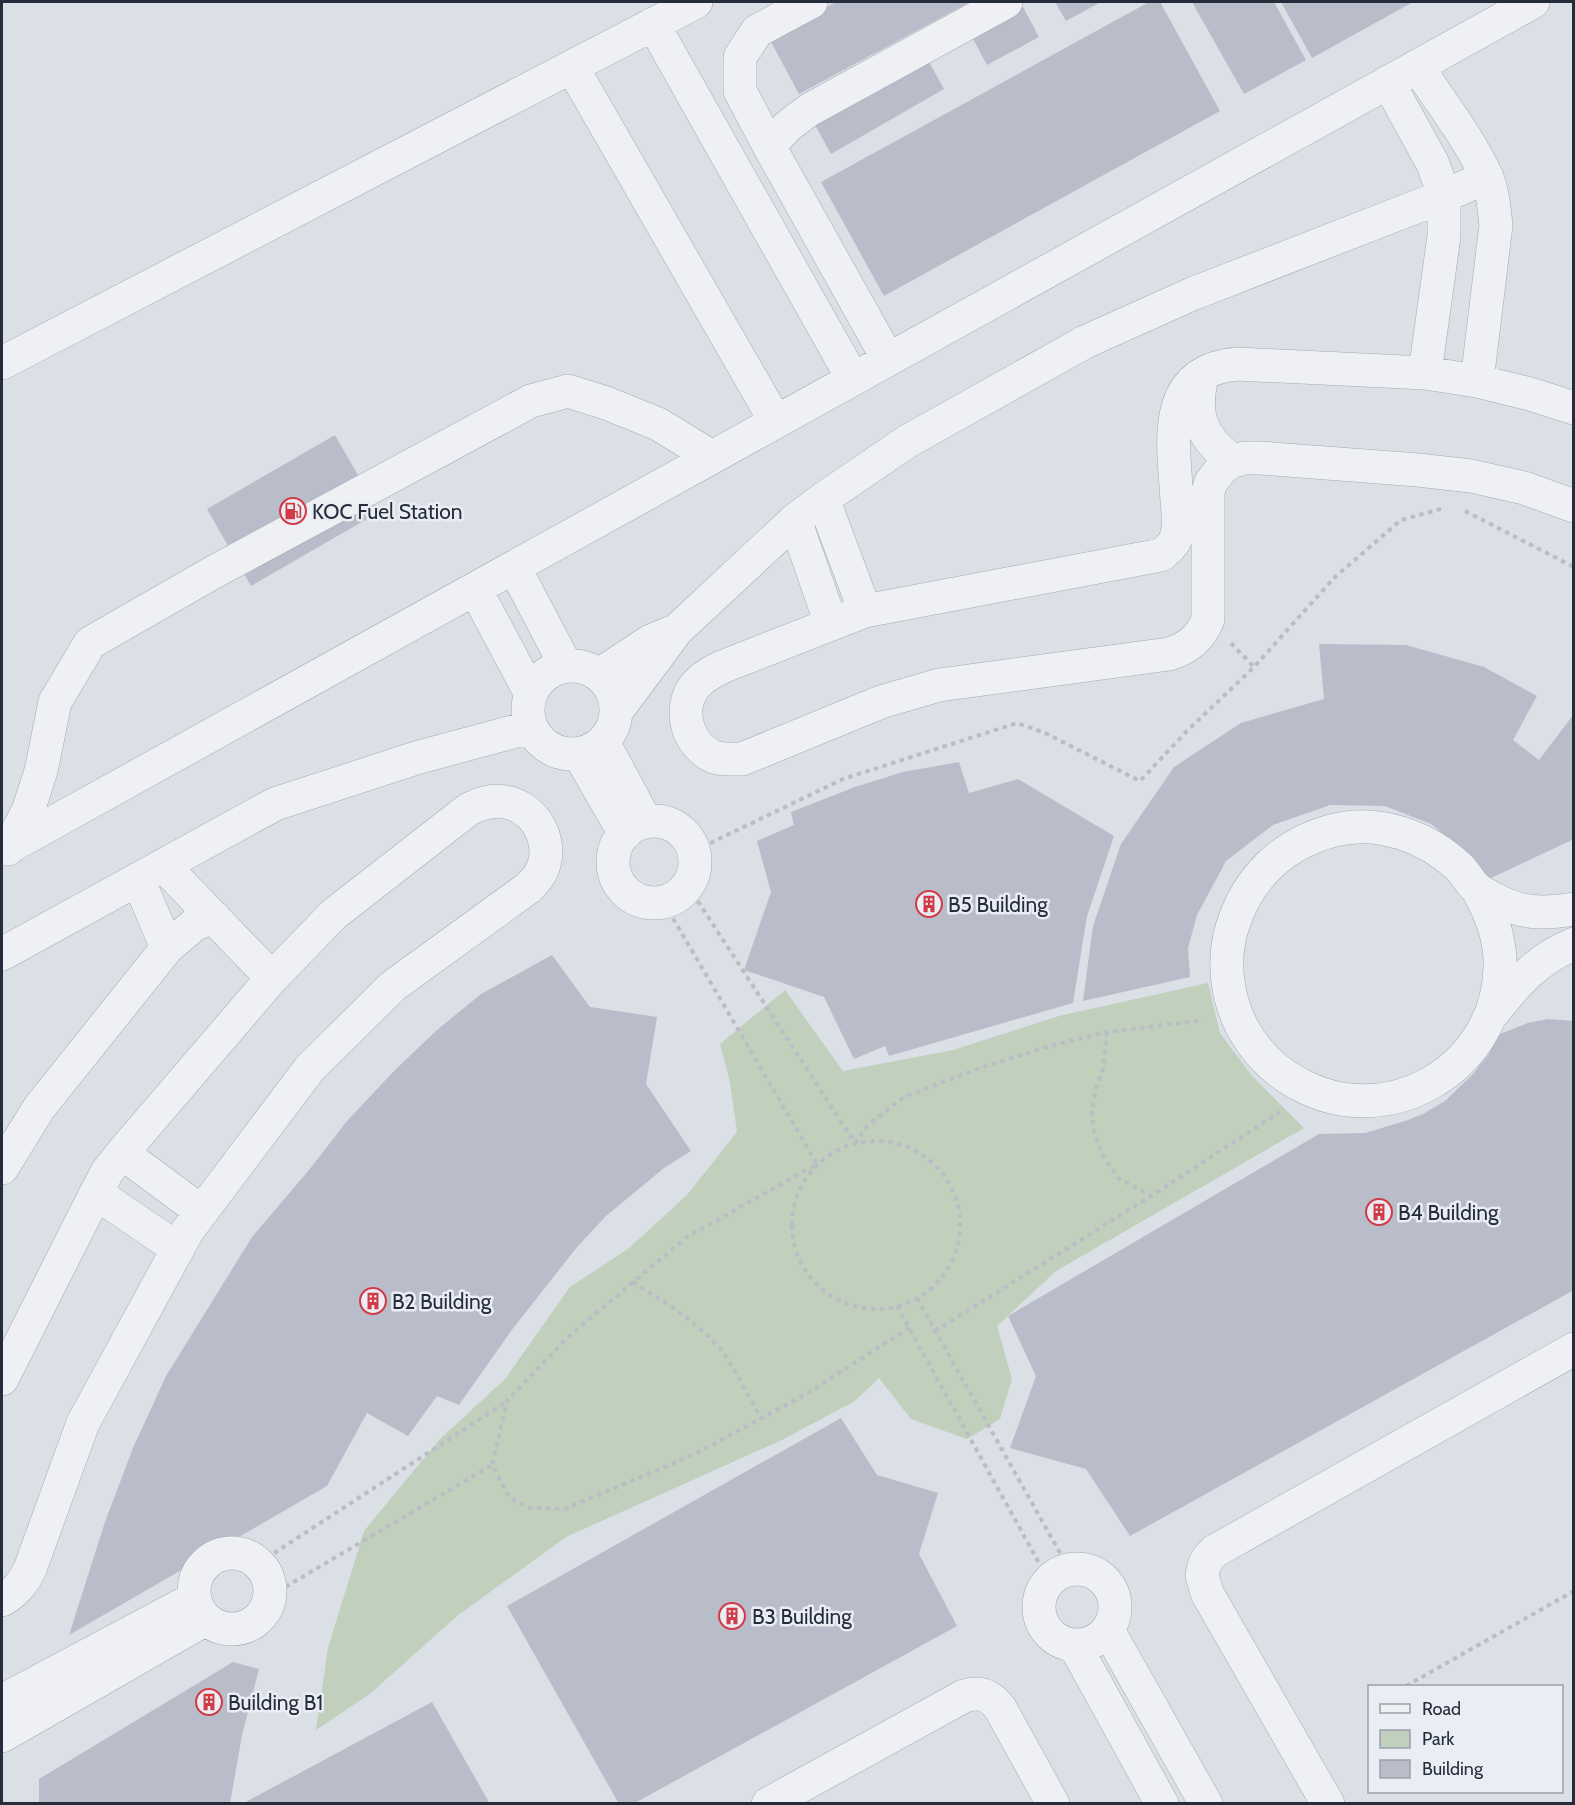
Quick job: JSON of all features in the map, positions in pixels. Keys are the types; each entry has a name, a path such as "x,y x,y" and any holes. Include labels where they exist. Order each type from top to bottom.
{"lane":[{"path":"2,363 696,2"},
{"path":"811,2 757,31 740,57 740,91 888,359"},
{"path":"769,146 788,126 809,110 1006,2"},
{"path":"5,850 1533,2"},
{"path":"653,24 853,379"},
{"path":"1417,66 1486,177 1496,225 1477,381"},
{"path":"572,67 776,422"},
{"path":"1388,82 1433,164 1444,196 1444,236 1425,373"},
{"path":"616,712 677,630 795,520 908,441 1085,342 1192,294 1444,196 1486,177"},
{"path":"1574,408 1477,381 1425,373 1225,365 1203,374 1191,385 1181,398 1175,413 1173,429 1179,527 1174,543 1161,555 865,610 722,667 706,676 695,685 688,697 687,725 693,739 714,757 728,760 742,759 881,702 939,685 1180,651 1190,646 1204,629 1208,618 1208,492 1216,474 1233,461 1261,458 1471,476 1524,488 1574,506"},
{"path":"1203,374 1198,391 1201,423 1208,439 1219,452 1233,461"},
{"path":"5,850 28,811 41,771 55,702 90,643 212,573 531,401 568,391 606,403 658,424 712,457"},
{"path":"823,499 865,610"},
{"path":"795,520 831,624"},
{"path":"1168,549 1195,564 1207,580"},
{"path":"514,567 566,666"},
{"path":"475,589 531,694"},
{"path":"599,675 649,642 677,630"},
{"path":"566,666 589,669 599,675 608,685 614,698 616,712 612,729 591,748 564,754 551,749 539,740 531,727 527,711 536,683 545,675 566,666"},
{"path":"2,954 275,804 416,758 531,727"},
{"path":"591,748 635,828"},
{"path":"2,1379 107,1172 272,978 334,914 469,809 486,802 504,801 522,808 536,821 544,837 546,856 540,874 528,888 393,986 310,1068 188,1230 83,1423 27,1576 12,1594 2,1600"},
{"path":"661,821 676,827 687,837 694,851 695,870 676,895 648,903 634,898 623,889 616,876 613,861 616,846 635,828 661,821"},
{"path":"1490,1018 1498,992 1500,966 1497,939 1490,913 1478,889 1461,868 1440,851 1416,838 1391,830 1364,827 1337,830 1312,837 1288,849 1267,866 1250,887 1237,910 1229,936 1226,963 1229,990 1236,1015 1249,1040 1266,1060 1287,1078 1310,1090 1336,1099 1362,1101 1389,1099 1415,1092 1439,1079 1477,1042 1490,1018 1517,983 1544,960 1574,944"},
{"path":"151,872 214,917 272,978"},
{"path":"151,872 167,948"},
{"path":"1478,889 1510,908 1532,912 1574,909"},
{"path":"2,1168 39,1107 167,948 195,924 214,917"},
{"path":"122,1153 202,1212"},
{"path":"96,1193 178,1249"},
{"path":"1328,1803 1207,1593 1202,1575 1208,1558 1223,1546 1284,1511 1574,1349"},
{"path":"226,1553 237,1553 249,1556 259,1563 268,1578 270,1596 263,1613 251,1625 239,1629 227,1629 216,1626 200,1608 194,1586 204,1564 226,1553"},
{"path":"1084,1569 1098,1575 1109,1587 1115,1601 1114,1616 1108,1630 1099,1639 1087,1644 1075,1646 1061,1642 1049,1634 1041,1621 1039,1607 1041,1593 1059,1575 1084,1569"},
{"path":"2,1701 200,1608"},
{"path":"2,1736 200,1608"},
{"path":"1108,1630 1206,1803"},
{"path":"1075,1646 1162,1803"},
{"path":"768,1803 955,1701 974,1693 993,1700 1000,1708 1053,1803"}],"path":[{"path":"676,895 855,1143"},
{"path":"676,895 817,1164"},
{"path":"855,1143 868,1125 904,1097 980,1068 1053,1045 1107,1032 1236,1015"},
{"path":"1107,1032 1102,1069 1092,1111 1094,1129 1102,1154 1118,1178 1151,1196"},
{"path":"935,1331 1261,1127 1310,1090"},
{"path":"259,1563 507,1401 569,1336 687,1237 817,1164 834,1151 855,1143 876,1140 898,1143 918,1152 936,1166 949,1183 957,1204 960,1225 957,1247 948,1267 928,1292 897,1306 875,1309 853,1306 833,1297 815,1284 802,1266 794,1245 791,1223 794,1201 803,1181 817,1164"},
{"path":"633,1282 690,1320 708,1336 722,1352 761,1418"},
{"path":"917,1298 1059,1575"},
{"path":"897,1306 1059,1575"},
{"path":"507,1401 492,1465 509,1497 530,1508 566,1509 695,1454 808,1393 909,1328"},
{"path":"270,1596 492,1465"},
{"path":"1408,1685 1574,1591"}],"green space":[{"path":"1208,983 1220,1033 1252,1076 1304,1128 1056,1271 997,1326 1012,1379 1000,1419 967,1439 911,1419 879,1378 855,1401 782,1440 566,1537 457,1616 371,1693 316,1730 328,1648 364,1531 439,1440 505,1379 570,1287 628,1249 687,1195 737,1132 730,1082 720,1044 785,990 843,1071 953,1050 1059,1016"}],"building":[{"path":"836,2 970,2 799,94 769,38"},
{"path":"1055,2 1101,2 1066,21"},
{"path":"1149,2 1160,2 1220,111 884,296 821,182"},
{"path":"1192,2 1274,2 1306,60 1244,94"},
{"path":"1281,2 1413,2 1312,58"},
{"path":"1023,7 1039,37 987,65 971,35"},
{"path":"928,60 944,89 831,154 815,125"},
{"name":"KOC Fuel Station","path":"335,435 379,512 251,586 207,509"},
{"path":"1319,644 1406,645 1484,667 1537,696 1513,740 1539,760 1574,714 1574,839 1489,879 1465,851 1431,824 1385,806 1330,805 1273,825 1226,861 1197,915 1188,948 1190,977 1083,1001 1093,926 1121,844 1174,767 1241,723 1324,699"},
{"name":"B5 Building","path":"959,762 969,793 1018,779 1114,836 1087,916 1073,1003 889,1056 885,1046 854,1059 824,997 744,970 771,892 757,841 794,825 791,812 855,787 903,772"},
{"name":"B2 Building","path":"552,955 590,1007 657,1017 646,1084 691,1151 664,1168 606,1216 577,1247 511,1331 459,1405 437,1396 408,1436 367,1413 327,1486 69,1635 105,1522 133,1448 166,1376 252,1237 347,1121 437,1030 481,994"},
{"name":"B4 Building","path":"1548,1019 1574,1021 1574,1290 1130,1536 1086,1469 1010,1448 1036,1376 1008,1316 1319,1134 1365,1133 1423,1114 1445,1101 1473,1074 1489,1054 1495,1036 1528,1023"},
{"name":"B3 Building","path":"841,1418 877,1475 938,1493 919,1554 957,1626 633,1804 619,1804 507,1606"},
{"name":"Building B1","path":"233,1662 259,1669 242,1735 230,1804 39,1804 39,1779"},
{"name":"Building B1","path":"432,1702 490,1804 242,1804"}],"place":[{"name":"KOC Fuel Station","path":"293,511"},
{"name":"B5 Building","path":"929,904"},
{"name":"B4 Building","path":"1379,1212"},
{"name":"B2 Building","path":"373,1301"},
{"name":"B3 Building","path":"732,1616"},
{"name":"Building B1","path":"209,1702"}]}
